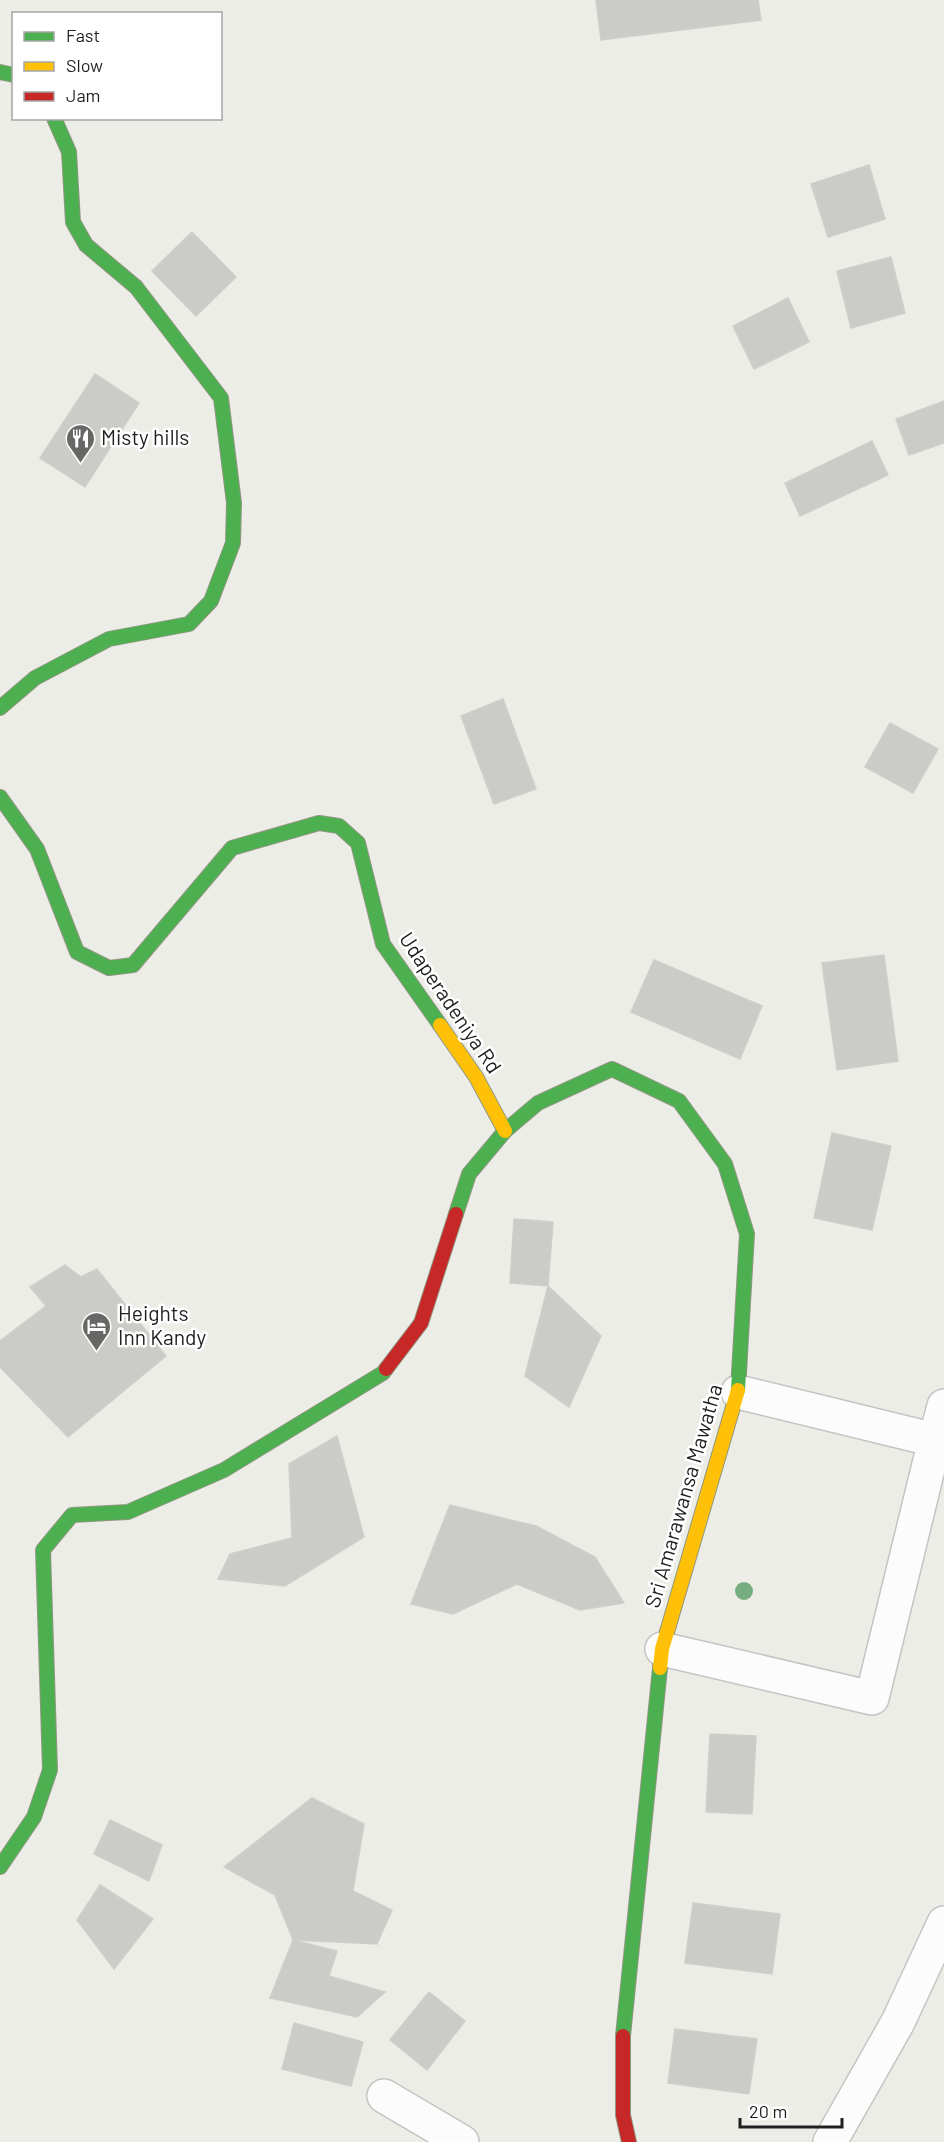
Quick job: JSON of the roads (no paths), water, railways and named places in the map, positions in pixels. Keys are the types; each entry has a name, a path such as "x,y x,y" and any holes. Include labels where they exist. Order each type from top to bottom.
{"street":[{"path":"0,708 35,678 109,639 189,624 211,601 233,543 234,503 221,398 136,286 86,246 73,222 69,152 55,120"},
{"name":"Udaperadeniya Rd","path":"0,797 37,849 77,952 109,968 133,965 232,849 319,823 339,826 357,843 383,944 476,1077 505,1131"},
{"name":"Sri Amarawansa Mawatha","path":"0,1867 34,1817 50,1770 43,1550 72,1515 128,1512 224,1470 383,1373 421,1323 469,1174 505,1131 538,1103 612,1069 679,1101 725,1164 747,1234 738,1392 662,1649 623,2039 623,2115 629,2142"},
{"path":"738,1392 935,1440"},
{"path":"662,1649 873,1698 944,1406"},
{"path":"830,2142 898,2022 944,1923"},
{"path":"384,2096 462,2142"}],"place":[{"name":"Misty hills","path":"80,464"},
{"name":"Heights Inn Kandy","path":"97,1352"}]}
